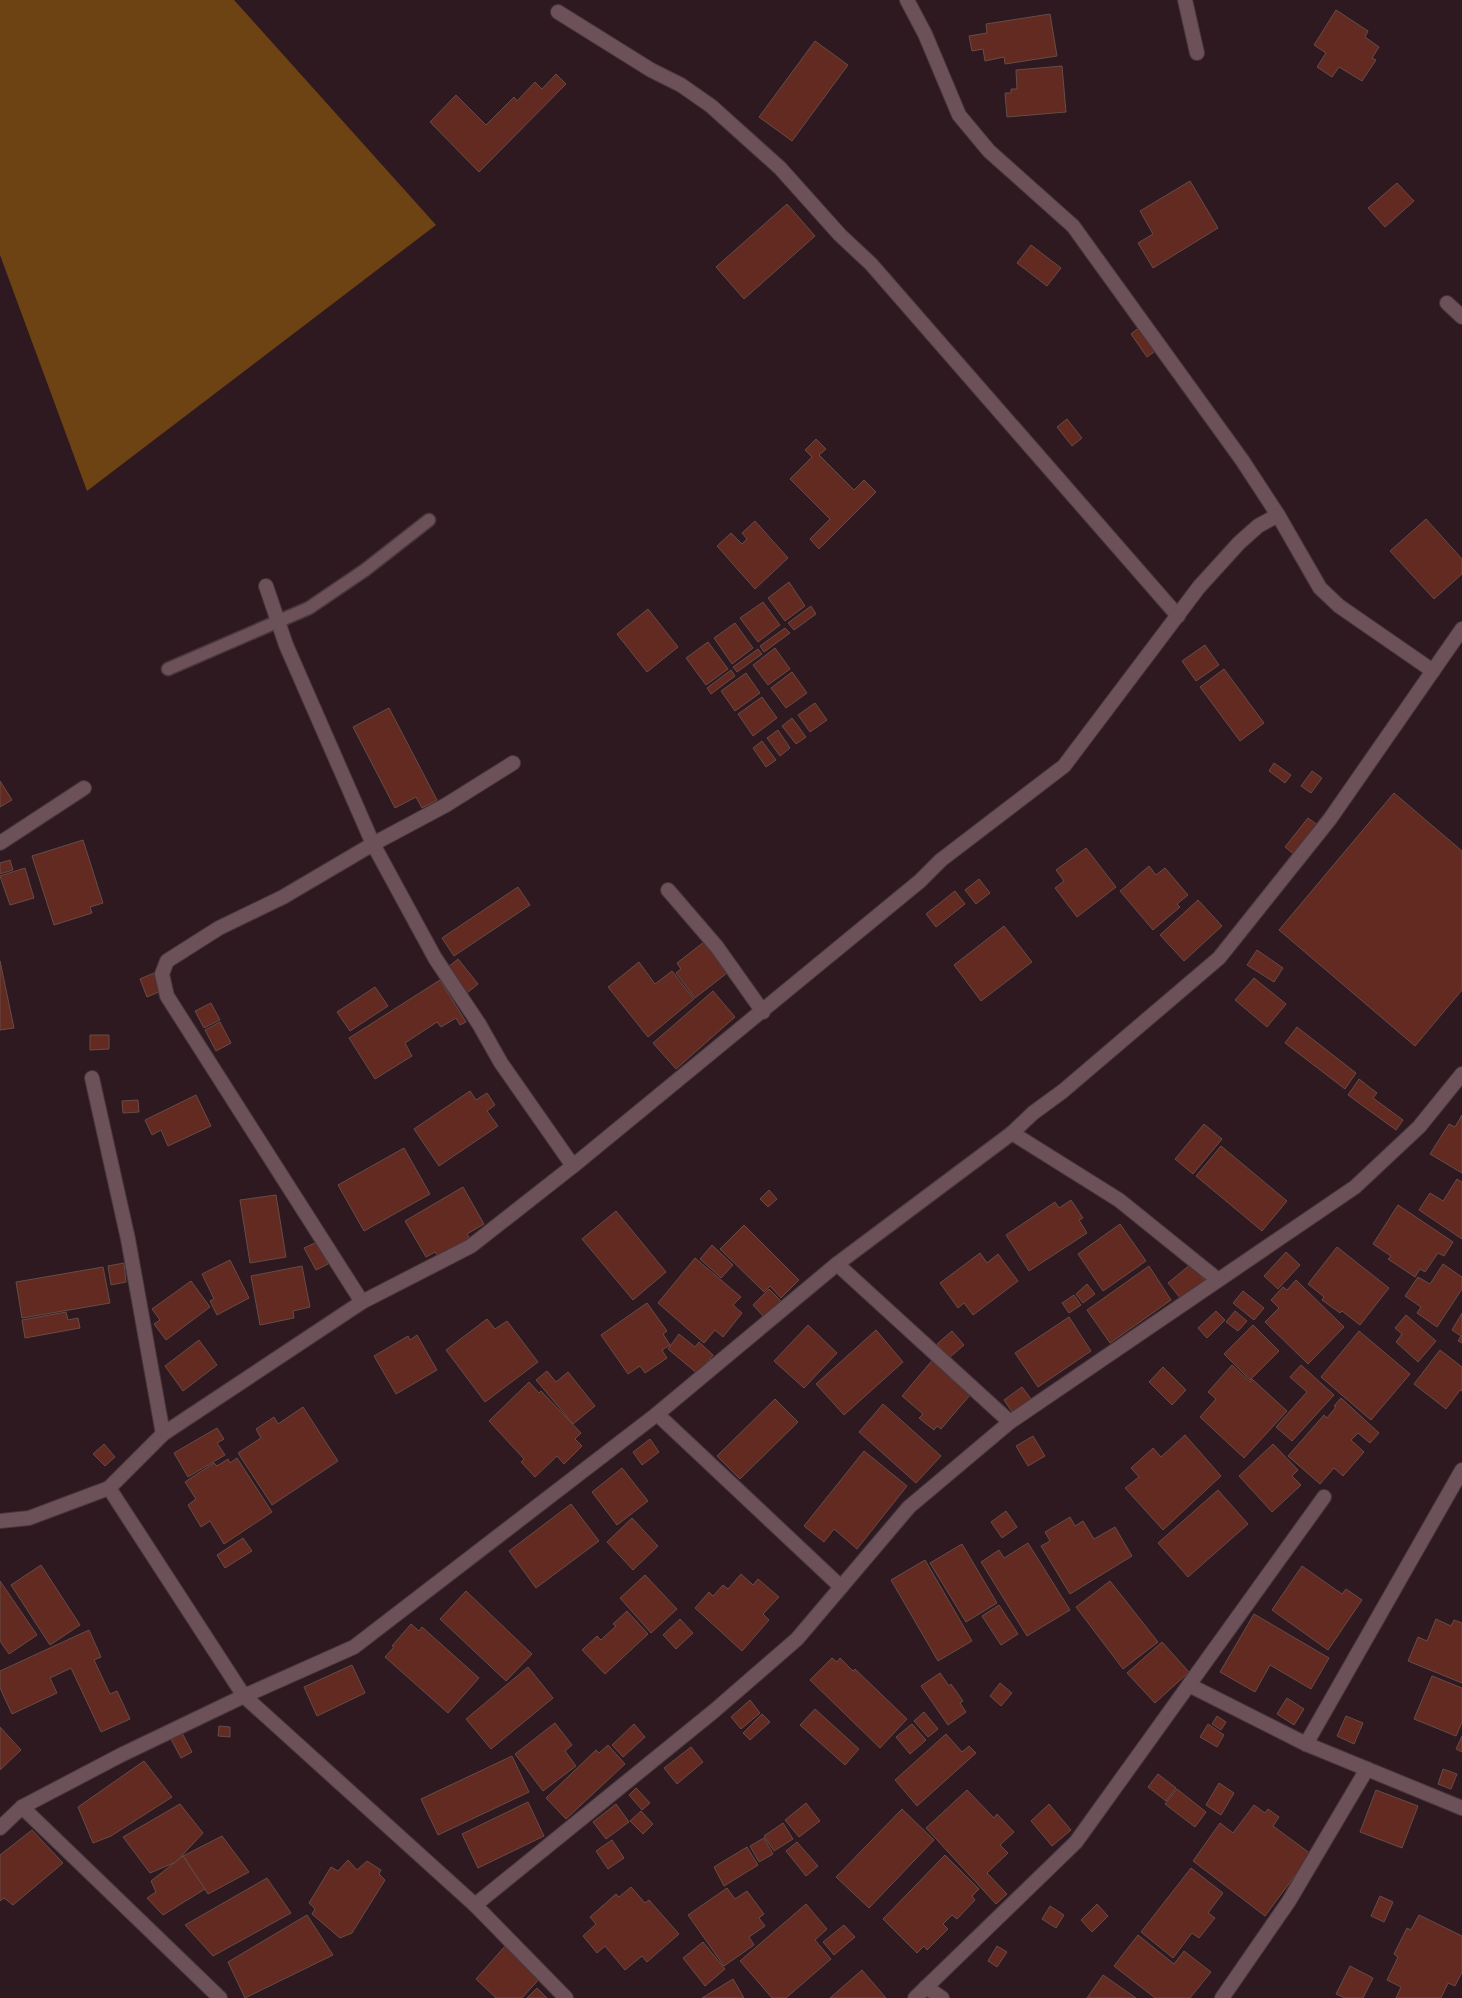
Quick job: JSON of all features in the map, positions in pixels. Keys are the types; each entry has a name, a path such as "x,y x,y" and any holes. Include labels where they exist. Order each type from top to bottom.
{"street":[{"path":"907,0 925,34 959,115 989,151 1073,226 1242,460 1278,515 1320,588 1339,606 1432,671"},
{"path":"1185,0 1196,52"},
{"path":"558,12 651,70 681,85 710,106 780,168 840,235 871,264 1178,616"},
{"path":"1448,303 1462,318"},
{"path":"0,1522 29,1518 109,1488 163,1434 362,1302 470,1246 573,1166 763,1012 920,881 941,860 1064,766 1199,587 1239,543 1258,526 1278,515"},
{"path":"266,586 277,622 373,844 435,958 479,1024 501,1063 573,1166"},
{"path":"0,1828 22,1807 122,1755 244,1696 354,1646 657,1414 837,1264 1012,1133 1033,1113 1063,1091 1219,958 1330,819 1462,629"},
{"path":"362,1302 167,996 162,974 167,961 219,928 283,897 373,844 446,805 513,762"},
{"path":"0,843 84,788"},
{"path":"668,890 717,947 763,1012"},
{"path":"475,1905 714,1711 797,1639 909,1507 1010,1422 1217,1279 1355,1187 1419,1128 1462,1074"},
{"path":"92,1078 128,1240 163,1434"},
{"path":"1012,1133 1120,1200 1217,1279"},
{"path":"837,1264 1010,1422"},
{"path":"657,1414 841,1587"},
{"path":"1306,1744 1462,1470"},
{"path":"109,1488 244,1696 475,1905 566,1998"},
{"path":"915,1998 1076,1842 1324,1497"},
{"path":"1189,1685 1306,1744 1462,1808"},
{"path":"1222,1998 1289,1901 1368,1769"},
{"path":"22,1807 220,1998"},
{"path":"926,1987 942,1998"}],"lane":[{"path":"168,670 310,608 365,570 429,520"}],"shaded area":[{"path":"0,0 234,0 436,225 87,491 0,255"}],"building":[{"path":"1336,10 1368,31 1365,37 1379,47 1372,58 1376,60 1362,81 1339,67 1332,77 1317,67 1326,53 1314,45"},
{"path":"1050,14 1057,56 1005,64 1004,57 985,61 983,49 972,51 969,36 987,33 986,24"},
{"path":"815,41 848,65 792,141 759,117"},
{"path":"1062,66 1066,112 1007,117 1005,93 1011,93 1011,89 1017,89 1016,70"},
{"path":"556,74 566,84 479,172 430,122 456,95 486,125 514,97 517,101 535,82 542,89"},
{"path":"1190,181 1218,228 1153,268 1138,243 1153,234 1140,211"},
{"path":"1397,183 1414,201 1385,227 1368,208"},
{"path":"787,204 815,236 744,299 716,267"},
{"path":"1031,245 1061,268 1047,286 1017,263"},
{"path":"1141,326 1158,349 1147,357 1131,334"},
{"path":"1067,419 1082,438 1072,446 1057,427"},
{"path":"816,439 826,449 819,455 854,490 864,480 876,492 819,549 810,539 830,519 790,479 812,457 805,450"},
{"path":"1426,519 1462,559 1462,574 1434,599 1390,551"},
{"path":"755,521 788,558 755,589 717,546 731,533 742,544 747,539 742,533"},
{"path":"789,582 805,606 785,621 768,598"},
{"path":"763,602 780,625 758,642 740,618"},
{"path":"811,606 816,614 794,630 788,623"},
{"path":"648,609 678,647 647,672 617,634"},
{"path":"735,623 753,648 732,664 714,638"},
{"path":"785,628 790,633 764,652 760,646"},
{"path":"708,642 728,669 706,685 686,658"},
{"path":"1205,645 1219,665 1196,681 1182,661"},
{"path":"775,648 790,669 768,685 753,665"},
{"path":"758,649 762,654 737,672 733,667"},
{"path":"1224,669 1264,723 1240,741 1200,687"},
{"path":"731,670 735,676 711,694 707,688"},
{"path":"792,672 807,693 786,708 771,688"},
{"path":"746,673 760,693 735,711 721,691"},
{"path":"762,697 777,718 753,736 738,714"},
{"path":"815,703 827,720 810,732 798,715"},
{"path":"389,708 437,800 422,808 416,797 395,808 353,727"},
{"path":"792,718 806,737 796,744 782,726"},
{"path":"778,730 790,748 780,756 767,738"},
{"path":"762,741 776,760 766,767 753,748"},
{"path":"1274,763 1291,775 1285,783 1269,771"},
{"path":"1312,771 1322,778 1311,793 1301,786"},
{"path":"0,781 12,800 0,807"},
{"path":"1394,793 1462,851 1462,990 1415,1046 1279,930"},
{"path":"1308,818 1319,826 1296,856 1285,847"},
{"path":"83,840 103,903 90,907 92,913 54,925 32,856"},
{"path":"1086,848 1116,887 1077,917 1055,888 1064,881 1056,870"},
{"path":"10,860 13,870 0,874 0,863"},
{"path":"1149,866 1156,875 1165,868 1188,895 1177,904 1180,907 1153,930 1120,891"},
{"path":"25,868 34,898 10,905 0,876"},
{"path":"979,879 990,893 976,904 965,890"},
{"path":"518,887 530,905 454,956 442,938"},
{"path":"955,891 965,904 936,927 926,914"},
{"path":"1198,900 1222,926 1184,961 1160,935"},
{"path":"1004,926 1032,962 981,1001 954,965"},
{"path":"704,942 727,973 695,998 676,973 681,969 677,963"},
{"path":"1257,950 1283,968 1274,982 1247,965"},
{"path":"458,959 478,984 467,993 447,968"},
{"path":"0,961 14,1028 0,1030"},
{"path":"639,962 655,984 672,971 694,999 648,1037 608,987"},
{"path":"154,973 161,991 147,997 140,979"},
{"path":"1254,978 1286,1004 1267,1027 1235,1000"},
{"path":"440,980 466,1022 460,1025 456,1018 441,1027 437,1022 405,1043 412,1056 375,1079 349,1038"},
{"path":"375,987 388,1006 350,1031 337,1012"},
{"path":"713,991 735,1017 676,1069 653,1043"},
{"path":"211,1003 220,1020 204,1028 195,1011"},
{"path":"220,1022 231,1043 216,1051 205,1030"},
{"path":"1297,1027 1356,1073 1345,1089 1285,1043"},
{"path":"90,1035 109,1035 109,1049 90,1050"},
{"path":"1359,1079 1377,1093 1373,1098 1403,1120 1396,1130 1348,1095"},
{"path":"470,1091 476,1100 487,1093 495,1105 487,1111 498,1126 439,1166 414,1129"},
{"path":"196,1095 211,1126 168,1146 161,1130 152,1135 145,1120"},
{"path":"138,1100 139,1112 123,1113 122,1101"},
{"path":"1462,1115 1462,1173 1430,1154 1449,1124 1455,1127"},
{"path":"1204,1124 1222,1139 1193,1174 1175,1159"},
{"path":"1221,1146 1287,1201 1262,1231 1196,1176"},
{"path":"404,1148 430,1194 364,1231 338,1185"},
{"path":"1457,1179 1462,1182 1462,1239 1419,1210 1430,1193 1443,1201"},
{"path":"463,1187 484,1224 467,1234 470,1239 439,1257 435,1252 426,1257 405,1221"},
{"path":"769,1190 777,1199 768,1207 760,1199"},
{"path":"276,1195 286,1257 250,1263 240,1200"},
{"path":"1071,1200 1083,1218 1079,1220 1087,1233 1029,1271 1006,1235 1055,1202 1059,1208"},
{"path":"1398,1205 1453,1242 1444,1256 1438,1253 1425,1272 1420,1269 1415,1277 1388,1259 1391,1256 1373,1244"},
{"path":"616,1211 666,1272 633,1300 582,1239"},
{"path":"1120,1224 1146,1261 1103,1291 1078,1254"},
{"path":"744,1225 799,1280 781,1298 770,1286 764,1292 720,1249"},
{"path":"317,1242 328,1264 316,1270 304,1248"},
{"path":"712,1245 733,1265 721,1278 700,1259"},
{"path":"1337,1247 1389,1288 1360,1325 1342,1311 1340,1313 1322,1300 1324,1297 1308,1284"},
{"path":"1286,1252 1300,1265 1278,1289 1264,1276"},
{"path":"980,1253 987,1263 998,1254 1018,1281 973,1315 964,1303 958,1308 940,1283"},
{"path":"695,1258 741,1297 733,1305 742,1313 723,1337 715,1330 704,1343 658,1303"},
{"path":"230,1260 249,1298 217,1315 210,1301 214,1299 202,1274"},
{"path":"124,1263 126,1282 111,1285 108,1266"},
{"path":"1191,1264 1205,1281 1182,1300 1168,1283"},
{"path":"1443,1264 1462,1277 1462,1289 1437,1327 1417,1313 1421,1307 1405,1296 1418,1277 1430,1284"},
{"path":"302,1266 310,1307 293,1311 294,1318 260,1325 251,1276"},
{"path":"1149,1266 1171,1300 1110,1343 1087,1310"},
{"path":"103,1267 110,1303 22,1318 16,1282"},
{"path":"1296,1280 1344,1327 1308,1364 1265,1322 1279,1308 1271,1300 1283,1287 1287,1290"},
{"path":"191,1281 210,1307 166,1340 154,1324 160,1320 152,1309"},
{"path":"1087,1284 1095,1294 1083,1303 1076,1294"},
{"path":"769,1289 781,1301 764,1317 753,1305"},
{"path":"1243,1291 1264,1308 1254,1320 1233,1303"},
{"path":"1074,1295 1081,1305 1069,1313 1062,1303"},
{"path":"647,1303 667,1331 663,1334 670,1345 662,1350 667,1358 645,1373 640,1366 628,1374 601,1335"},
{"path":"1216,1311 1225,1320 1207,1338 1198,1328"},
{"path":"1235,1311 1247,1321 1238,1331 1226,1322"},
{"path":"66,1312 68,1320 78,1318 80,1328 25,1338 22,1320"},
{"path":"1462,1313 1462,1343 1458,1341 1461,1336 1452,1330"},
{"path":"1406,1315 1436,1341 1418,1362 1396,1342 1402,1334 1395,1328"},
{"path":"1069,1317 1091,1351 1038,1387 1015,1353"},
{"path":"487,1319 495,1329 507,1321 538,1362 485,1402 446,1350"},
{"path":"808,1325 837,1353 804,1388 774,1361"},
{"path":"1253,1325 1279,1351 1250,1380 1224,1354"},
{"path":"876,1330 903,1362 844,1415 816,1384"},
{"path":"952,1331 964,1345 949,1358 937,1344"},
{"path":"1359,1331 1410,1374 1371,1420 1321,1377"},
{"path":"679,1334 695,1347 699,1342 713,1355 698,1374 668,1349"},
{"path":"417,1335 437,1370 396,1394 374,1356 408,1336 410,1340"},
{"path":"199,1340 217,1365 183,1391 165,1366"},
{"path":"1440,1350 1462,1367 1462,1391 1460,1390 1446,1409 1414,1384"},
{"path":"935,1357 953,1372 949,1377 970,1395 941,1429 937,1426 934,1430 919,1418 923,1414 902,1396"},
{"path":"1232,1365 1250,1382 1252,1379 1287,1411 1244,1458 1200,1417 1216,1399 1208,1392"},
{"path":"1301,1365 1334,1395 1292,1441 1276,1427 1307,1392 1290,1377"},
{"path":"1163,1367 1186,1390 1172,1405 1149,1382"},
{"path":"547,1371 556,1382 568,1372 595,1406 573,1424 536,1380"},
{"path":"529,1382 539,1393 541,1391 581,1433 575,1439 582,1446 564,1464 557,1456 535,1477 521,1462 524,1459 489,1421"},
{"path":"1022,1387 1031,1399 1013,1413 1004,1400"},
{"path":"1341,1398 1379,1433 1370,1443 1358,1433 1351,1440 1364,1452 1343,1476 1334,1468 1320,1484 1288,1456 1324,1415 1327,1418"},
{"path":"775,1399 798,1422 740,1479 717,1456"},
{"path":"883,1404 941,1456 916,1483 859,1432"},
{"path":"303,1407 338,1461 272,1505 238,1453 261,1438 256,1429 274,1417 278,1424"},
{"path":"217,1428 224,1439 217,1443 225,1455 188,1477 174,1453"},
{"path":"1185,1435 1221,1476 1163,1530 1125,1488 1139,1477 1131,1468 1153,1448 1161,1457"},
{"path":"1033,1436 1045,1456 1028,1466 1016,1446"},
{"path":"650,1439 659,1452 642,1465 633,1452"},
{"path":"104,1444 115,1457 105,1466 93,1454"},
{"path":"1273,1444 1298,1470 1292,1476 1301,1485 1272,1512 1239,1476"},
{"path":"864,1451 907,1486 857,1549 834,1529 824,1542 804,1526"},
{"path":"237,1458 272,1512 224,1544 210,1521 201,1527 188,1505 196,1499 185,1482 214,1463 217,1466 228,1459 230,1463"},
{"path":"622,1468 648,1501 617,1525 592,1492"},
{"path":"1218,1490 1248,1524 1188,1577 1158,1543"},
{"path":"571,1504 599,1541 536,1588 509,1551"},
{"path":"1006,1511 1017,1527 1002,1538 991,1522"},
{"path":"1070,1517 1075,1526 1083,1521 1094,1539 1115,1527 1132,1556 1070,1594 1041,1546 1050,1541 1045,1532"},
{"path":"632,1518 658,1546 633,1570 607,1542"},
{"path":"243,1538 252,1551 225,1568 217,1555"},
{"path":"1028,1543 1070,1610 1027,1636 981,1562 999,1550 1004,1558"},
{"path":"962,1544 997,1603 966,1622 930,1563"},
{"path":"925,1560 972,1641 938,1661 891,1580"},
{"path":"41,1565 80,1625 50,1645 11,1585"},
{"path":"1302,1566 1342,1594 1346,1589 1362,1600 1328,1650 1272,1610"},
{"path":"741,1574 753,1585 758,1579 779,1597 763,1614 769,1620 742,1651 695,1608 709,1592 713,1596 723,1585 728,1589"},
{"path":"645,1575 677,1609 651,1633 620,1598"},
{"path":"0,1581 37,1635 9,1654 0,1641"},
{"path":"1110,1581 1158,1642 1123,1669 1076,1607"},
{"path":"466,1591 532,1654 506,1681 440,1619"},
{"path":"999,1605 1018,1634 1001,1645 982,1616"},
{"path":"627,1611 648,1634 605,1674 582,1650 597,1636 601,1640 616,1626 613,1624"},
{"path":"1254,1614 1329,1658 1311,1689 1270,1665 1255,1692 1220,1672"},
{"path":"680,1619 693,1633 676,1649 663,1635"},
{"path":"1436,1619 1451,1626 1454,1620 1462,1623 1462,1683 1408,1661 1418,1637 1427,1641"},
{"path":"411,1624 419,1631 422,1627 479,1678 448,1713 385,1657"},
{"path":"89,1630 101,1657 94,1660 110,1694 117,1691 130,1719 101,1732 71,1668 50,1678 57,1693 12,1714 0,1688 0,1671"},
{"path":"1162,1642 1189,1672 1155,1703 1127,1673"},
{"path":"832,1658 837,1662 840,1658 853,1671 855,1669 907,1719 880,1748 810,1680"},
{"path":"352,1665 365,1693 317,1716 304,1687"},
{"path":"528,1667 553,1698 491,1749 466,1719"},
{"path":"940,1673 949,1686 951,1684 963,1701 960,1703 966,1712 948,1725 921,1686"},
{"path":"1432,1676 1462,1688 1462,1722 1456,1736 1414,1719"},
{"path":"1000,1683 1012,1693 1001,1706 990,1696"},
{"path":"1287,1698 1304,1709 1294,1725 1277,1714"},
{"path":"750,1700 760,1713 741,1729 731,1717"},
{"path":"815,1709 859,1749 845,1765 800,1725"},
{"path":"924,1712 938,1729 928,1737 914,1721"},
{"path":"762,1714 770,1722 750,1740 743,1733"},
{"path":"1217,1716 1226,1722 1221,1730 1212,1724"},
{"path":"1346,1716 1363,1723 1354,1744 1337,1736"},
{"path":"555,1723 572,1745 565,1751 576,1766 543,1791 515,1754"},
{"path":"634,1724 645,1737 623,1757 612,1745"},
{"path":"912,1724 926,1740 910,1754 896,1737"},
{"path":"1208,1724 1224,1735 1217,1747 1200,1737"},
{"path":"219,1726 230,1727 230,1737 218,1736"},
{"path":"0,1727 21,1750 0,1770"},
{"path":"182,1733 192,1752 181,1758 171,1739"},
{"path":"946,1734 962,1752 969,1746 976,1753 917,1806 895,1780"},
{"path":"1462,1736 1462,1752 1456,1749"},
{"path":"608,1745 625,1764 566,1819 546,1798 596,1750 599,1753"},
{"path":"691,1747 703,1762 677,1784 664,1768"},
{"path":"512,1756 529,1792 438,1835 421,1799"},
{"path":"144,1761 172,1797 111,1836 93,1843 78,1807"},
{"path":"1443,1769 1457,1774 1451,1789 1438,1784"},
{"path":"1158,1774 1176,1788 1166,1801 1148,1787"},
{"path":"1219,1783 1234,1793 1221,1815 1206,1805"},
{"path":"636,1788 650,1803 642,1810 629,1795"},
{"path":"1177,1789 1206,1812 1195,1827 1165,1804"},
{"path":"967,1790 994,1818 997,1814 1014,1832 1000,1845 1008,1853 987,1873 1007,1894 996,1904 926,1828"},
{"path":"1376,1790 1418,1806 1402,1848 1360,1832"},
{"path":"528,1802 544,1836 478,1868 462,1834"},
{"path":"806,1803 820,1821 799,1837 785,1820"},
{"path":"180,1804 203,1833 176,1862 150,1873 123,1837"},
{"path":"616,1804 629,1822 606,1839 593,1822"},
{"path":"1049,1804 1071,1830 1052,1846 1031,1821"},
{"path":"1254,1805 1265,1813 1268,1809 1279,1817 1273,1826 1311,1854 1265,1916 1193,1861 1220,1823 1233,1833"},
{"path":"902,1809 934,1840 869,1908 836,1877"},
{"path":"641,1811 653,1824 643,1834 630,1821"},
{"path":"783,1823 793,1839 774,1851 764,1836"},
{"path":"32,1830 63,1863 13,1905 4,1898 0,1901 0,1855"},
{"path":"222,1836 249,1872 208,1894 183,1856"},
{"path":"764,1838 773,1854 759,1862 750,1846"},
{"path":"612,1840 624,1858 608,1869 596,1851"},
{"path":"797,1842 818,1866 806,1876 786,1851"},
{"path":"747,1847 758,1865 724,1886 714,1867"},
{"path":"945,1855 979,1889 972,1896 975,1900 957,1919 952,1915 943,1924 948,1929 927,1950 924,1946 917,1953 883,1919"},
{"path":"183,1856 205,1889 163,1915 147,1898 156,1892 151,1881"},
{"path":"348,1860 357,1870 367,1861 381,1870 379,1874 385,1880 352,1933 340,1938 312,1914 315,1909 309,1903 331,1867 338,1871"},
{"path":"1191,1868 1223,1893 1208,1913 1215,1918 1199,1938 1192,1933 1173,1958 1141,1932"},
{"path":"267,1878 291,1913 213,1956 185,1925"},
{"path":"631,1887 645,1903 649,1900 679,1934 647,1962 642,1956 625,1970 605,1946 597,1953 583,1936 596,1924 590,1917 616,1894 619,1897"},
{"path":"727,1888 735,1899 747,1891 764,1914 759,1918 765,1926 749,1937 754,1945 724,1966 688,1915"},
{"path":"1380,1896 1393,1902 1384,1922 1371,1916"},
{"path":"806,1904 827,1929 815,1940 831,1959 786,1998 772,1998 740,1961"},
{"path":"1097,1904 1108,1916 1092,1932 1081,1920"},
{"path":"1050,1906 1064,1915 1056,1928 1042,1919"},
{"path":"307,1915 333,1955 245,1998 228,1962"},
{"path":"1419,1915 1462,1936 1462,1972 1455,1986 1448,1983 1441,1998 1396,1998 1401,1987 1387,1980 1398,1957 1394,1954 1407,1928 1411,1930"},
{"path":"844,1925 855,1937 834,1955 823,1942"},
{"path":"1138,1935 1174,1964 1184,1951 1211,1972 1190,1998 1155,1998 1114,1966"},
{"path":"703,1942 725,1969 705,1986 683,1958"},
{"path":"506,1945 541,1977 522,1998 496,1998 476,1979"},
{"path":"997,1946 1007,1952 997,1967 988,1961"},
{"path":"1350,1966 1373,1978 1363,1998 1345,1998 1336,1994"},
{"path":"862,1970 886,1998 830,1998"},
{"path":"1103,1975 1136,1998 1087,1998"},
{"path":"733,1979 744,1998 702,1998"},
{"path":"537,1988 547,1998 527,1998"}]}
